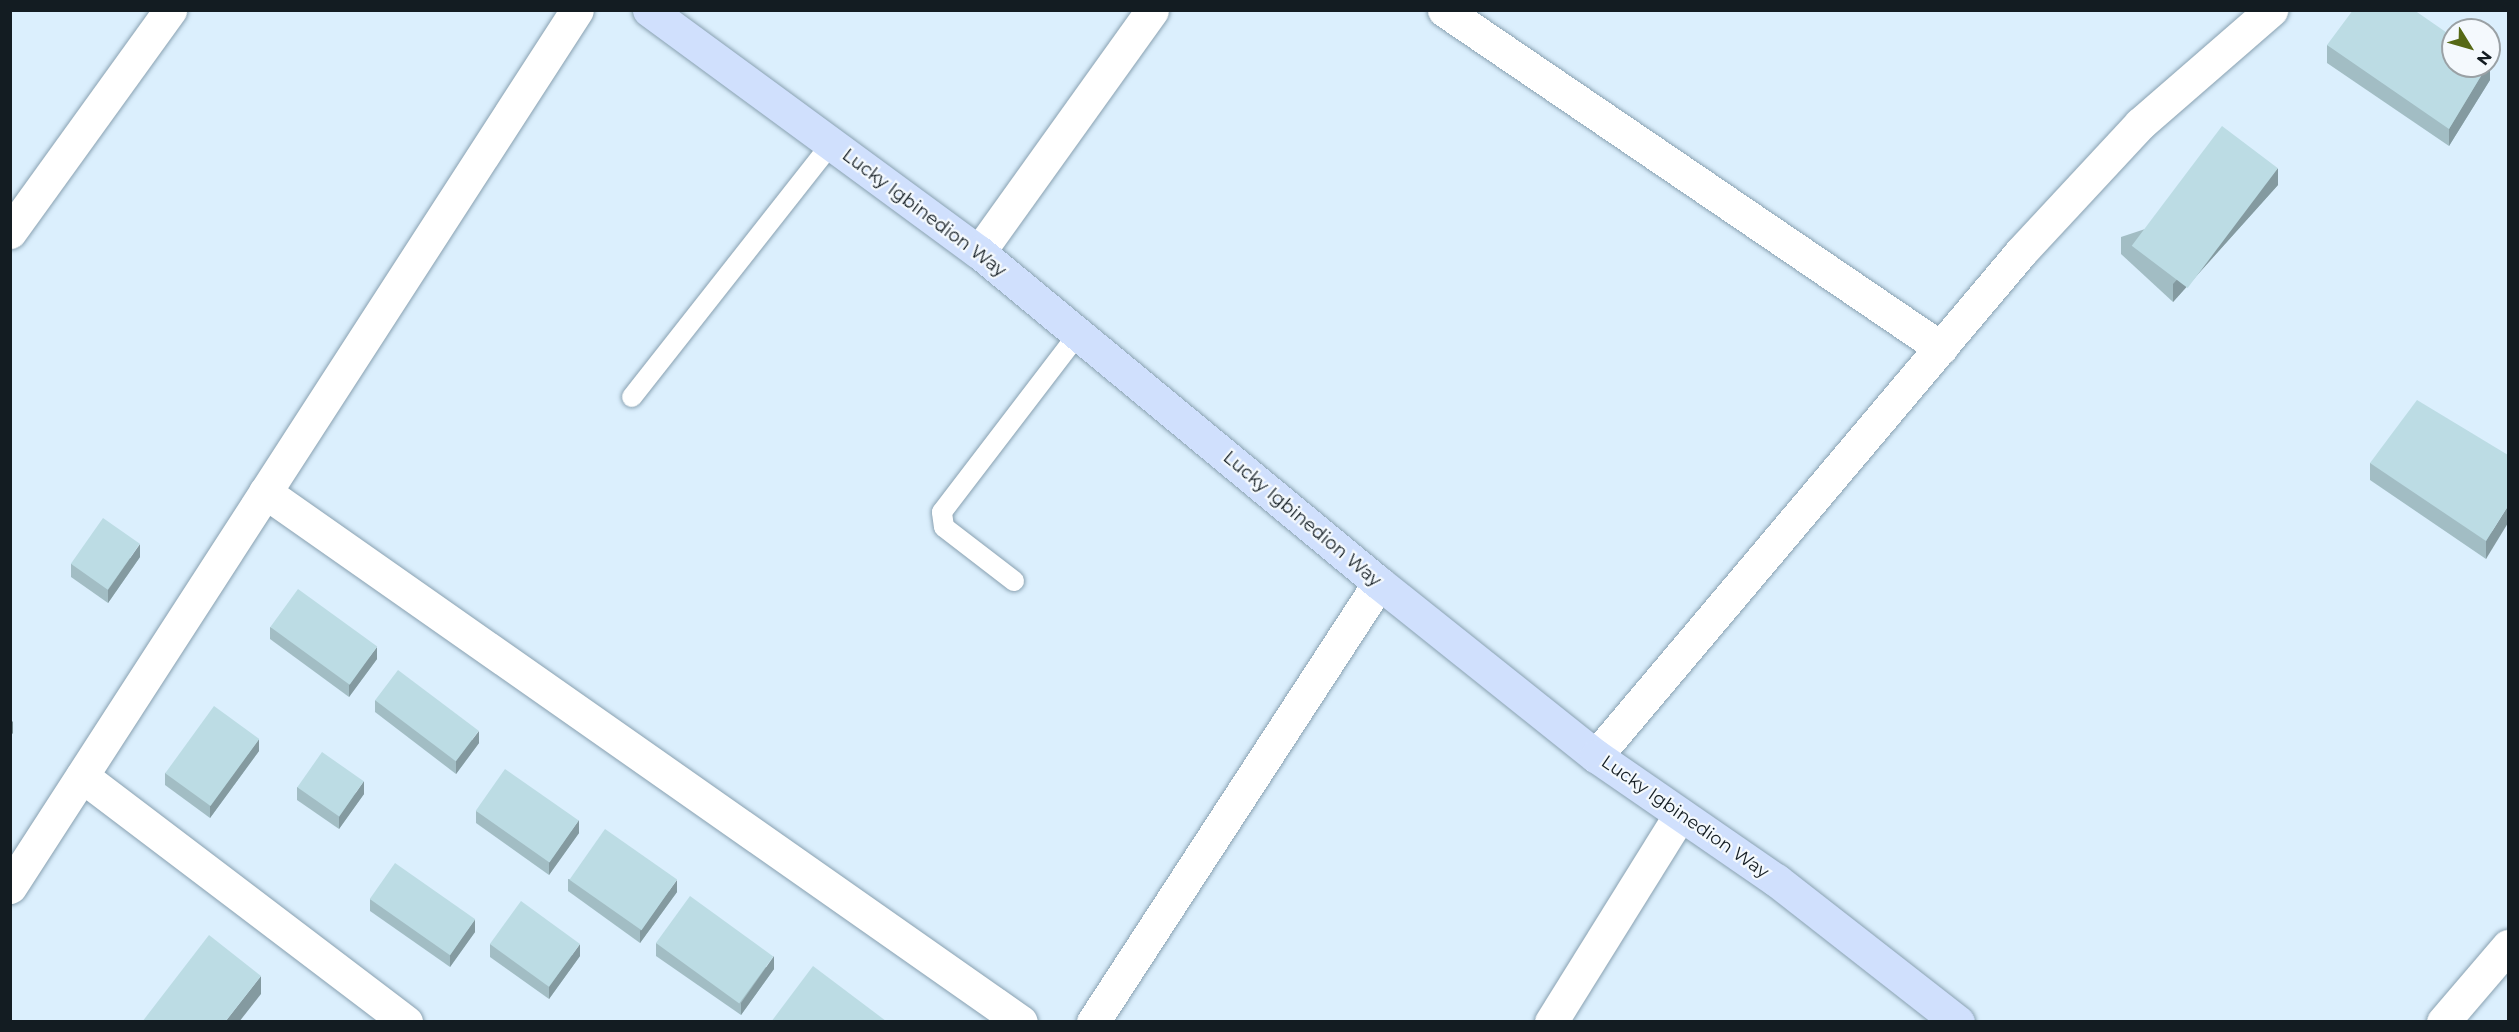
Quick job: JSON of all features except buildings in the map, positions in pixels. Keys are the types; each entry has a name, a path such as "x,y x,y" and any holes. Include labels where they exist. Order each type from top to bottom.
{"street":[{"path":"10,232 170,10"},
{"path":"10,887 577,10"},
{"name":"Lucky Igbinedion Way","path":"649,10 979,252 1379,583 1596,756 1776,880 1958,1022"},
{"path":"979,252 1152,10"},
{"path":"1444,10 1941,348"},
{"path":"1596,756 2021,252 2140,124 2271,10"},
{"path":"265,492 1021,1022"},
{"path":"1093,1022 1379,583"},
{"path":"82,776 389,1017"},
{"path":"1551,1022 1680,815"},
{"path":"2443,1022 2508,946"}],"lane":[{"path":"632,397 831,144"},
{"path":"1014,581 944,527 942,512 1078,334"}]}
